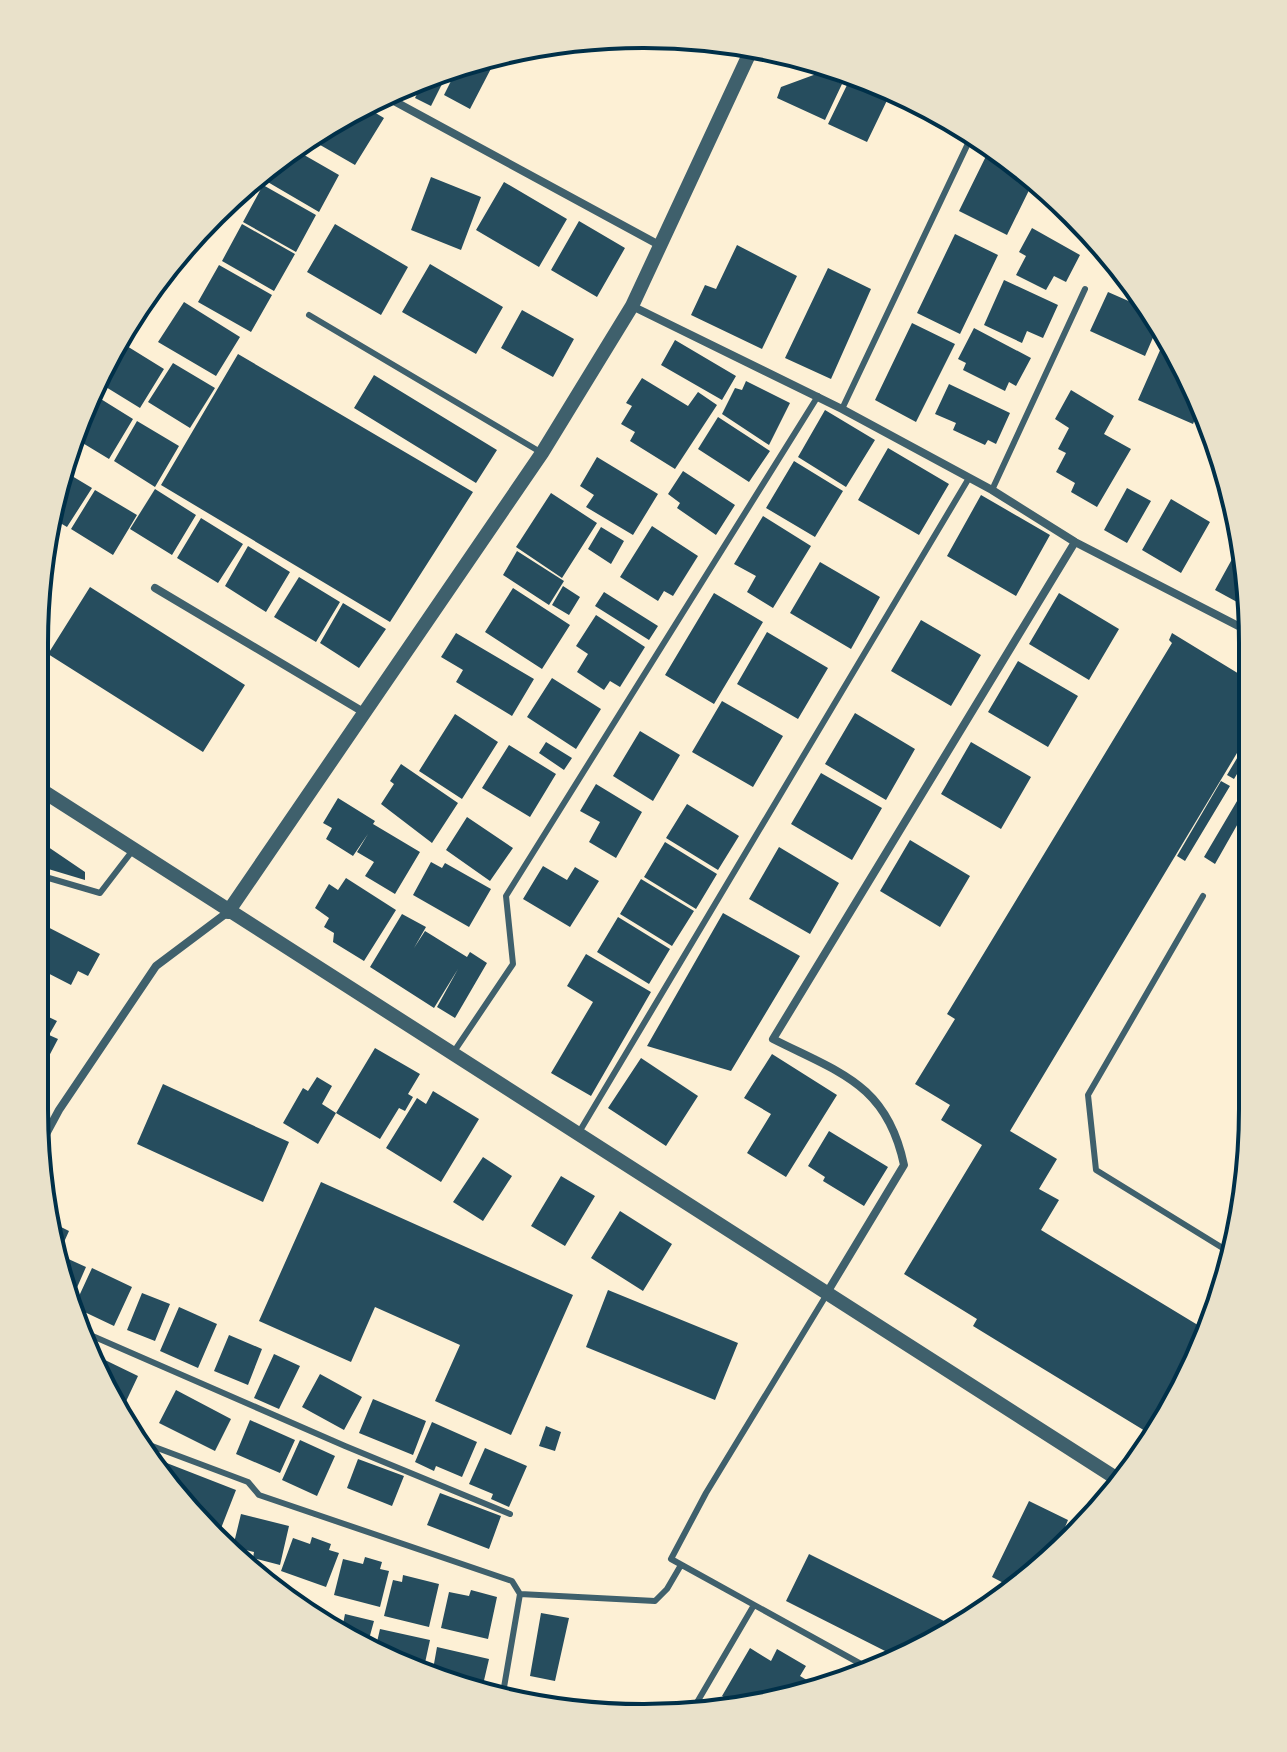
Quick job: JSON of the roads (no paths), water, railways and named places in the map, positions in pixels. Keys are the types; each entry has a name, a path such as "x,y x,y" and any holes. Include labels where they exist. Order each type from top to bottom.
{"street":[{"path":"49,1129 156,966 228,912 542,453 632,306 748,57"},
{"path":"396,102 661,246"},
{"path":"632,306 818,396 992,490 1075,542 1239,626"},
{"path":"828,1291 904,1165 897,1133 861,1083 773,1039 1075,542"},
{"path":"155,588 365,713"},
{"path":"48,794 1112,1476"}],"lane":[{"path":"842,409 968,144"},
{"path":"992,490 1085,289"},
{"path":"309,315 542,453"},
{"path":"452,1054 513,964 506,896 818,396"},
{"path":"578,1134 969,478"},
{"path":"48,878 100,893 133,850"},
{"path":"1203,896 1088,1095 1096,1170 1223,1248"},
{"path":"828,1291 706,1493 671,1559 859,1663"},
{"path":"93,1336 510,1514"},
{"path":"153,1447 248,1482 259,1495 512,1581 520,1594 504,1688"},
{"path":"520,1594 655,1601 667,1589 681,1565"},
{"path":"698,1701 754,1605"}]}
